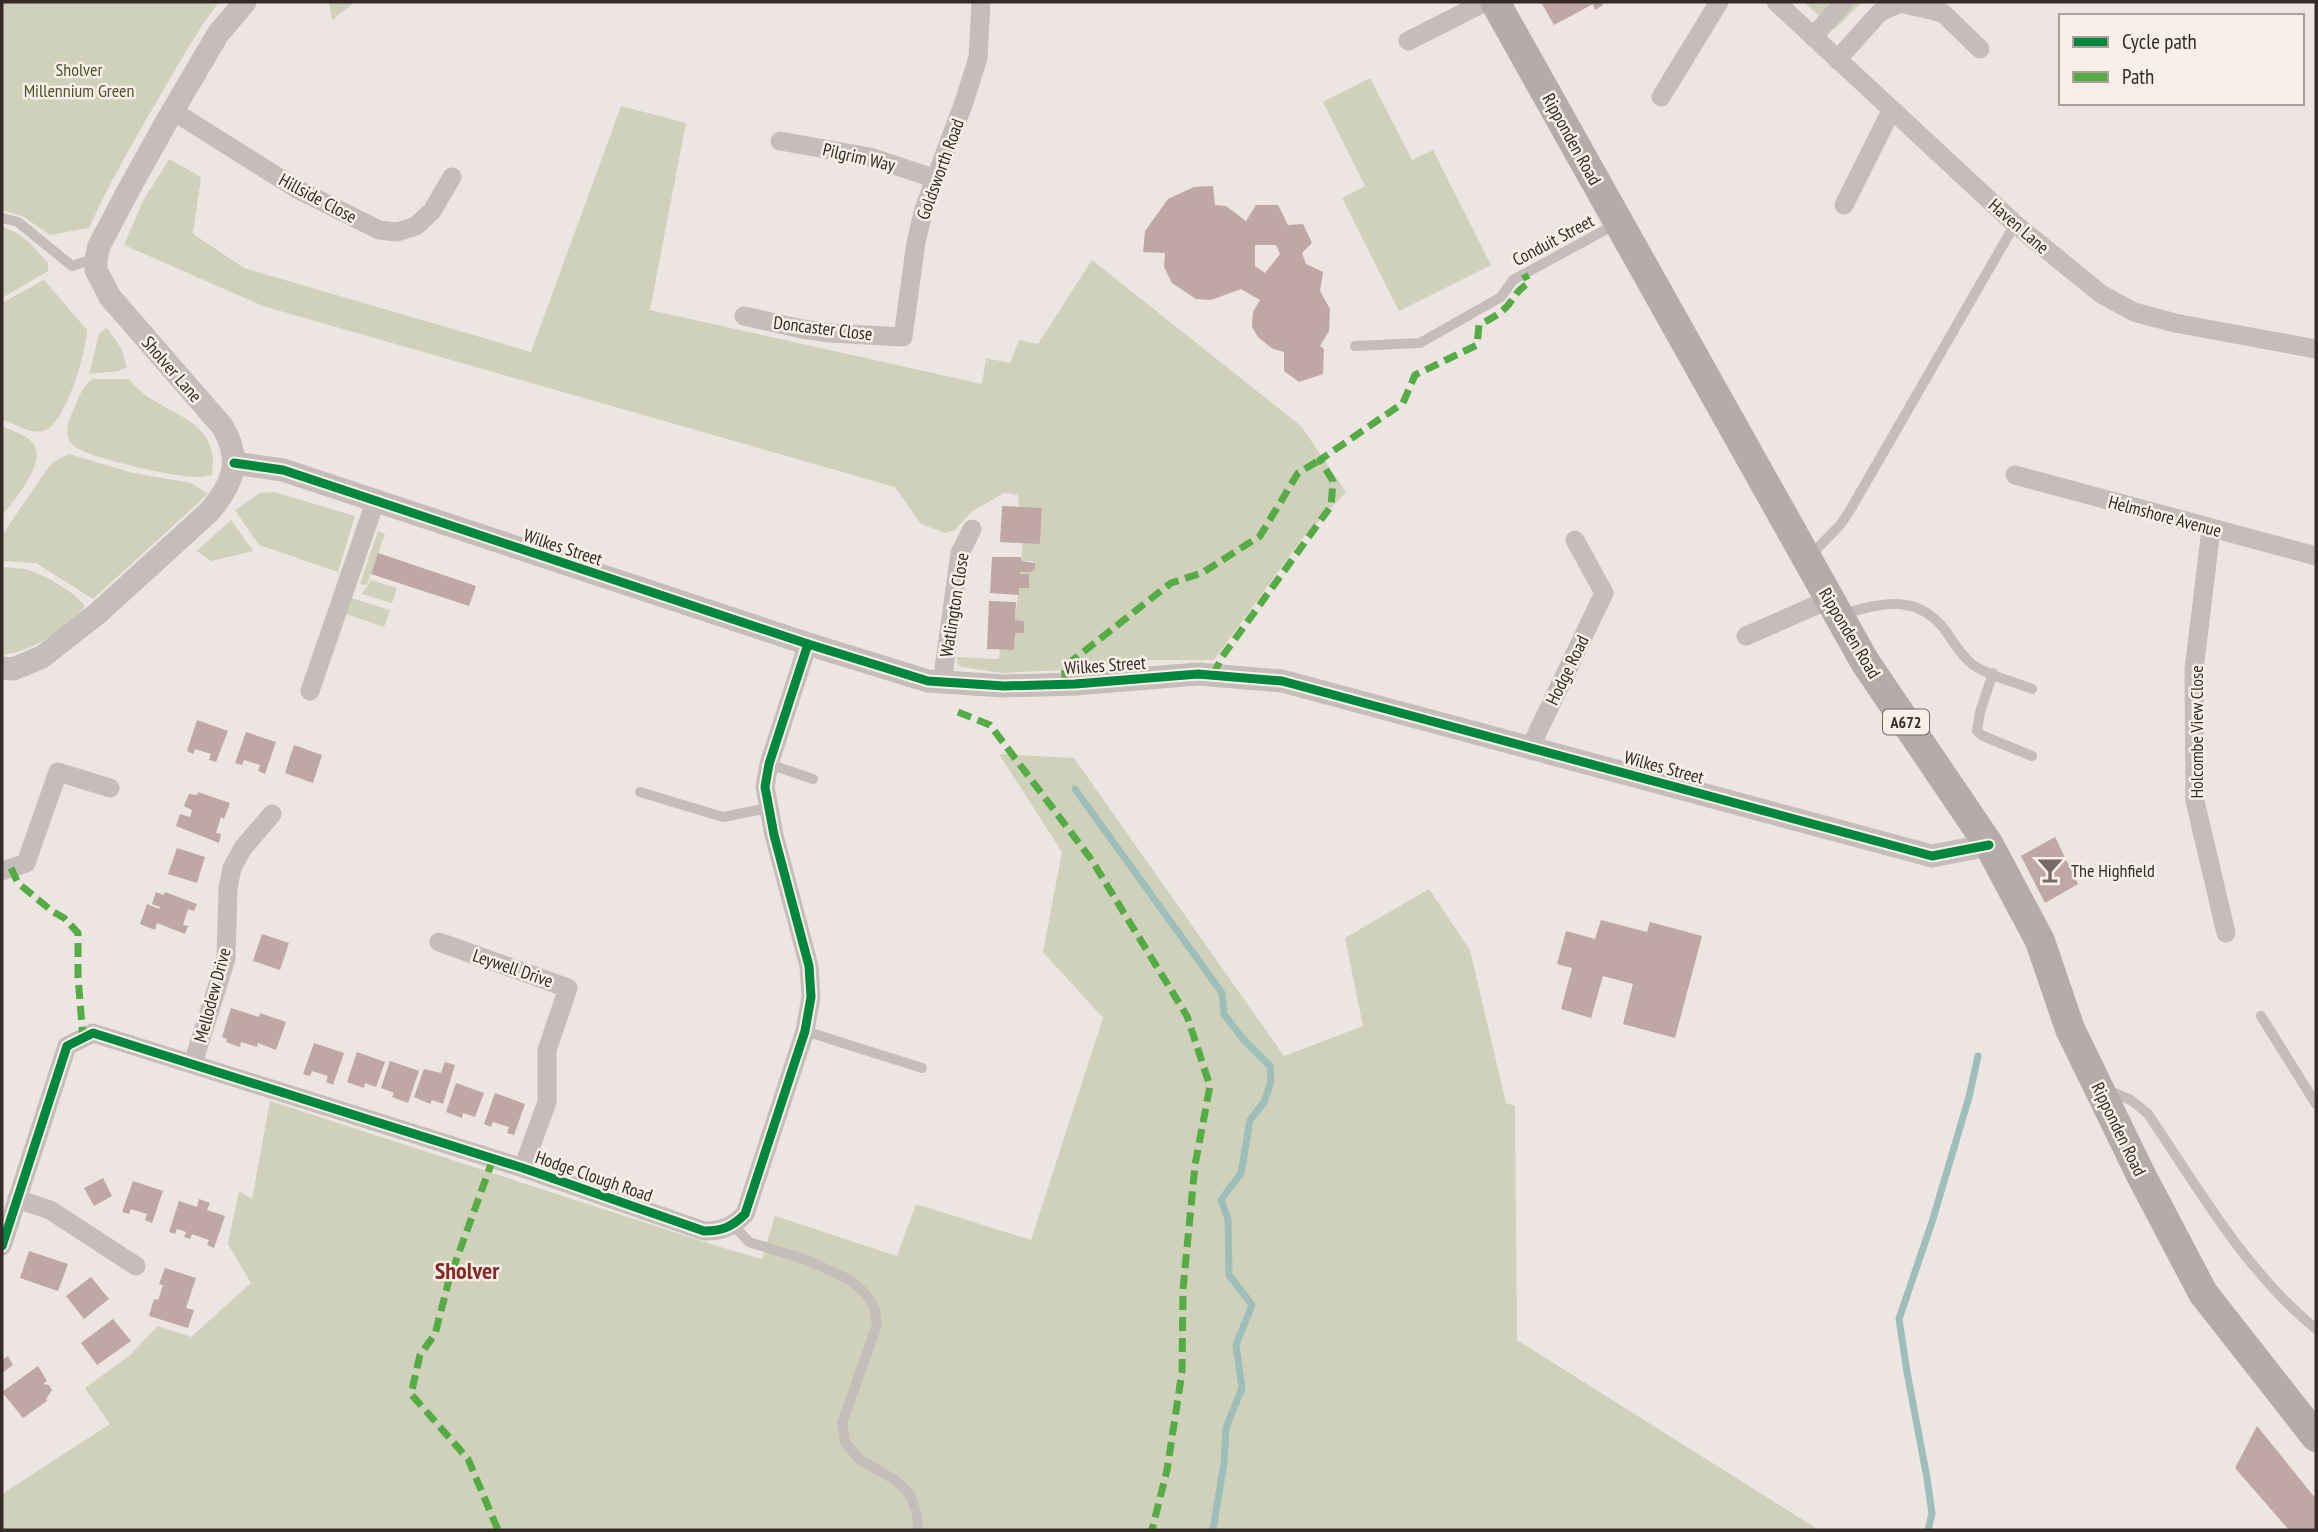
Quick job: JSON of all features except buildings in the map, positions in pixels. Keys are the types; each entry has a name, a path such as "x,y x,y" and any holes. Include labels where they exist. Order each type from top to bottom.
{"main road":[{"name":"Ripponden Road","path":"1495,2 1866,662 1989,845 2040,941 2070,1029 2141,1175 2203,1293 2316,1437"}],"street":[{"path":"96,258 99,246 128,189 173,111 218,34 245,2"},
{"name":"Goldsworth Road","path":"903,337 916,242 924,209 978,58 978,2"},
{"path":"1408,41 1485,2"},
{"path":"1661,97 1719,2"},
{"name":"Haven Lane","path":"1776,2 2015,224 2101,294 2134,312 2175,323 2316,349"},
{"path":"1813,37 1844,2"},
{"path":"1837,60 1880,12 1900,3 1943,13 1980,49"},
{"name":"Hillside Close","path":"173,111 297,189 379,230 397,232 416,226 432,211 452,177"},
{"path":"1844,205 1891,111"},
{"name":"Pilgrim Way","path":"780,141 870,157 936,179"},
{"name":"Sholver Lane","path":"96,258 96,270 110,297 222,426 229,438 234,463"},
{"name":"Doncaster Close","path":"744,316 802,330 903,337"},
{"path":"2,668 13,668 42,657 98,613 209,512 223,496 233,477 234,463"},
{"name":"Wilkes Street","path":"234,463 283,470 807,644 942,683 1004,686 1066,684 1198,674 1282,681 1933,856 1989,845"},
{"name":"Helmshore Avenue","path":"2015,475 2316,556"},
{"path":"310,691 376,502"},
{"name":"Watlington Close","path":"942,683 960,553 972,529"},
{"name":"Holcombe View Close","path":"2211,529 2194,670 2195,801 2225,933"},
{"name":"Hodge Road","path":"1530,748 1604,593 1575,540"},
{"path":"1746,636 1834,607"},
{"path":"733,1225 746,1214 805,1031 811,997 810,967 768,808 765,787 769,764 807,644"},
{"path":"2,871 26,863 58,772 110,788"},
{"name":"Mellodew Drive","path":"193,1063 226,959 228,887 232,868 243,848 272,814"},
{"name":"Leywell Drive","path":"439,942 568,988 547,1050 547,1102 523,1168"},
{"name":"Hodge Clough Road","path":"2,1246 67,1046 93,1033 523,1168 704,1231 720,1231 733,1225"},
{"path":"18,1199 50,1210 136,1266"}],"lane":[{"path":"2,218 18,222 72,265 96,258"},
{"name":"Conduit Street","path":"1354,346 1420,343 1502,297 1513,280 1618,223"},
{"path":"1807,559 1849,512 2015,224"},
{"path":"1834,607 1889,603 1908,604 1918,608 1938,621 1969,662 2032,689"},
{"path":"1993,673 1980,712 1977,731 2032,756"},
{"path":"769,764 813,779"},
{"path":"640,792 723,817 768,808"},
{"path":"2261,1016 2316,1104"},
{"path":"805,1031 922,1068"},
{"path":"2099,1087 2131,1100 2148,1114 2225,1229 2295,1312 2316,1329"},
{"path":"733,1225 749,1242 807,1260 850,1280 866,1294 875,1309 877,1325 842,1423 845,1442 859,1459 895,1480 910,1494 917,1515 918,1530"}],"green space":[{"name":"Sholver Millennium Green","path":"2,2 219,2 144,123 89,228 50,235 24,217 2,210"},
{"path":"329,2 355,2 332,20"},
{"path":"1803,2 1862,2 1835,29"},
{"path":"1370,78 1412,160 1433,150 1491,265 1399,311 1342,198 1365,186 1323,102"},
{"path":"621,106 686,123 650,310 982,384 986,358 1010,363 1019,340 1038,344 1092,260 1301,426 1346,492 1301,540 1214,660 1148,660 1062,670 1002,673 962,667 957,664 957,657 999,659 1000,649 1015,633 1024,633 1024,621 1015,620 1019,588 1029,587 1029,575 1020,572 1031,572 1035,569 1035,563 1021,561 1023,543 1040,543 1042,509 1019,507 1018,495 1004,493 971,512 955,530 945,533 921,524 895,487 263,306 124,245 143,201 169,159 201,177 193,234 244,268 531,352"},
{"path":"2,227 28,241 48,263 48,271 2,298"},
{"path":"44,280 87,330 79,370 67,402 51,426 38,432 2,419 2,303"},
{"path":"107,328 121,348 127,367 118,371 89,374 99,334"},
{"path":"93,379 129,379 155,401 198,427 207,439 212,455 212,475 196,477 152,470 96,456 74,446 68,438 69,419 83,389"},
{"path":"2,426 31,441 36,449 36,458 28,480 2,516"},
{"path":"69,454 133,473 191,483 208,494 93,599 36,563 2,561 2,535 53,462"},
{"path":"274,492 355,516 338,572 259,545 235,510 260,493"},
{"path":"231,520 253,551 211,561 197,551"},
{"path":"378,531 385,534 367,585 360,584"},
{"path":"2,567 24,569 39,574 67,590 85,607 67,624 37,644 2,655"},
{"path":"371,580 397,588 392,603 362,594"},
{"path":"351,598 390,610 384,627 346,614"},
{"path":"999,754 1074,758 1284,1056 1363,1026 1345,938 1429,889 1470,950 1506,1103 1515,1106 1517,1340 1819,1530 2,1530 2,1494 110,1424 85,1388 129,1356 158,1326 191,1337 251,1283 228,1244 239,1191 252,1199 270,1101 762,1259 775,1216 897,1256 916,1204 1031,1240 1103,1018 1043,952 1062,852"}],"waterway":[{"path":"1075,789 1222,993 1224,1014 1243,1039 1270,1066 1271,1082 1264,1102 1250,1120 1241,1173 1221,1200 1228,1219 1229,1275 1252,1305 1236,1345 1242,1388 1226,1428 1224,1463 1213,1530"},
{"path":"1928,1530 1932,1514 1899,1319 1932,1222 1969,1097 1978,1056"}],"marked path":[{"path":"1213,675 1222,657 1331,506 1333,481 1320,460 1403,403 1415,375 1477,345 1479,325 1502,311 1529,283 1524,274"},
{"path":"1066,684 1064,667 1171,583 1202,573 1260,536 1298,473 1320,460"},
{"path":"958,712 990,725 1091,859 1187,1016 1210,1086 1195,1165 1183,1289 1182,1372 1167,1470 1152,1530"},
{"path":"11,868 18,883 64,918 78,933 83,1038"},
{"path":"493,1159 449,1280 435,1334 420,1355 411,1394 468,1459 498,1530"}],"cycle path":[{"path":"234,463 283,470 808,644 928,681 1004,686 1075,684 1198,674 1282,681 1932,856 1989,845"},
{"path":"2,1246 67,1046 93,1033 523,1168 704,1231 721,1229 736,1222 745,1214 805,1031 811,997 809,966 774,835 765,787 769,764 808,644"}],"place":[{"name":"The Highfield","path":"2050,870"}],"district":[{"name":"Sholver","path":"467,1270"}]}
